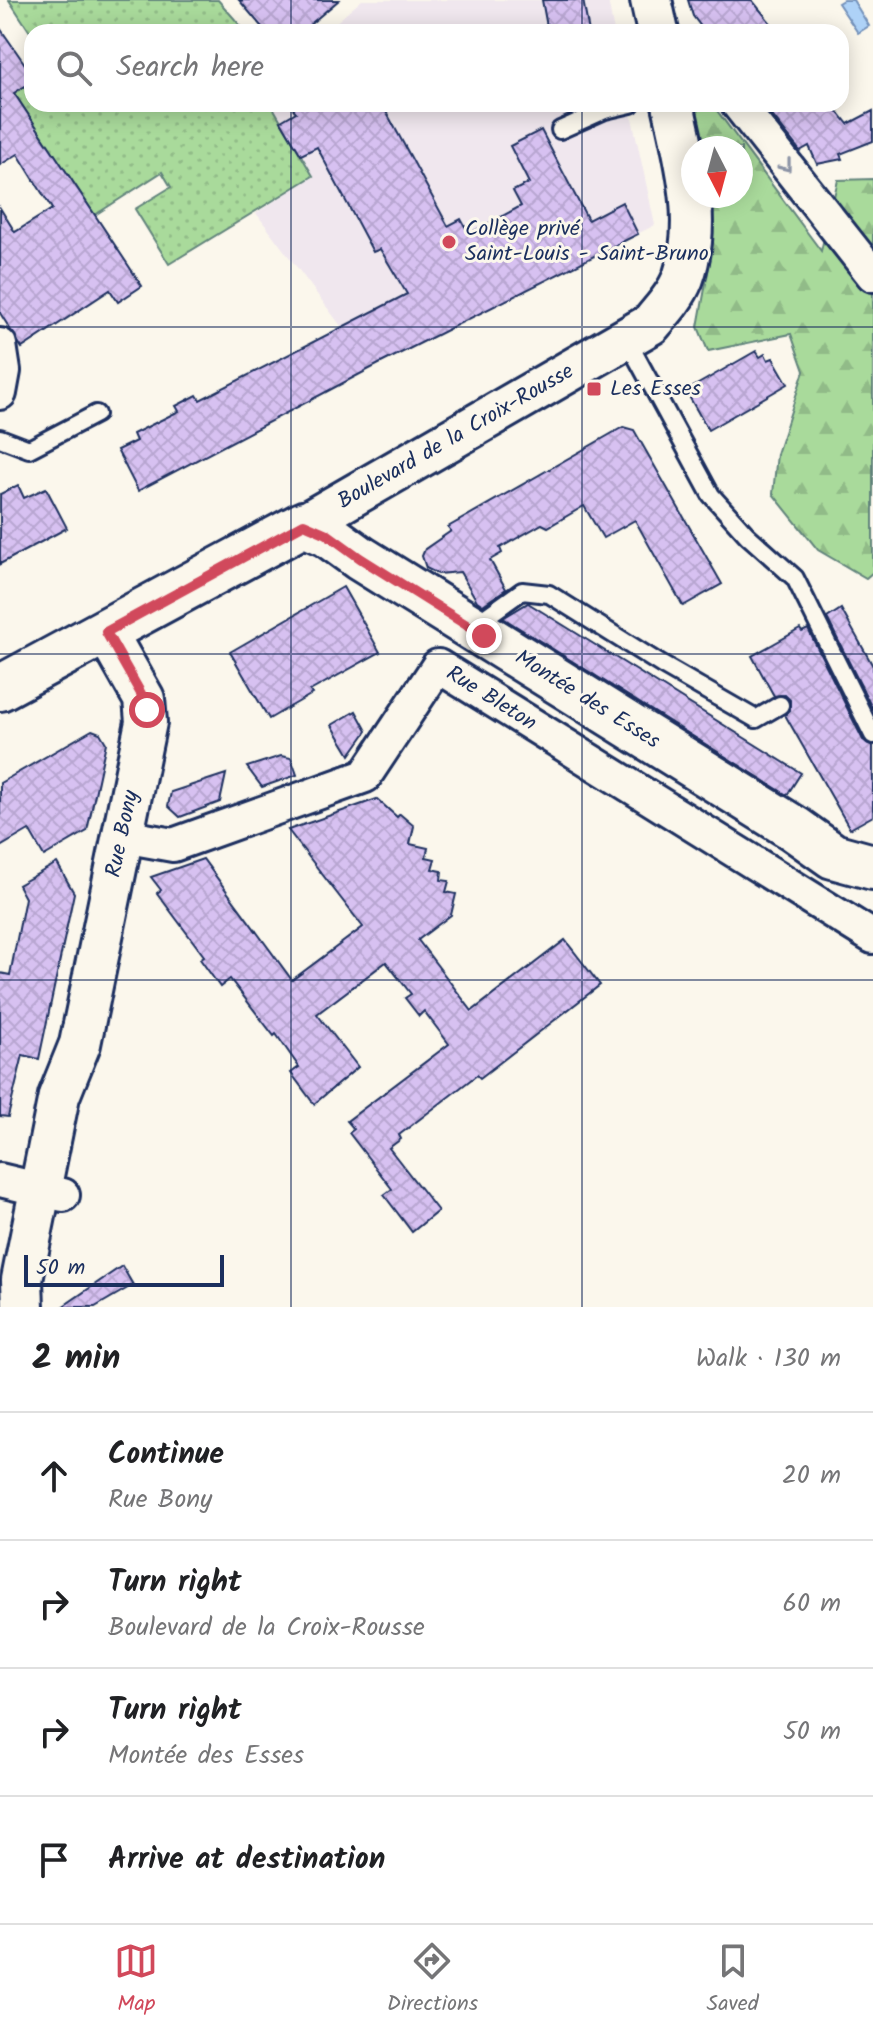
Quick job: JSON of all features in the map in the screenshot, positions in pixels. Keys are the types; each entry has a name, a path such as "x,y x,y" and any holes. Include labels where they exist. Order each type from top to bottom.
{"main road":[{"name":"Montée des Esses","path":"304,524 327,534 360,558 795,829 833,856 873,867"},
{"name":"Boulevard de la Croix-Rousse","path":"2,683 106,632 304,524"}],"street":[{"path":"651,0 656,24"},
{"name":"Boulevard de la Croix-Rousse","path":"304,524 627,340 651,324 669,304 682,279 689,253 690,200 674,112"},
{"path":"744,112 873,275"},
{"path":"0,345 4,371 0,393"},
{"name":"Rue Bony","path":"34,1307 44,1286 59,1096 80,1044 147,710 144,699 106,632"},
{"name":"Rue Bleton","path":"123,836 173,845 365,776 438,666 873,937"},
{"path":"0,1180 51,1193"},
{"name":"Rue Bony","path":"23,1307 22,1280 51,1193"}],"lane":[{"path":"560,130 600,112"},
{"path":"627,340 711,495 747,535 795,578 873,735"},
{"path":"0,438 29,449 96,414"},
{"path":"471,628 522,591 549,594 756,719 780,705"}],"shaded area":[{"path":"362,0 608,0 612,24 334,24"},
{"name":"Collège privé Saint-Louis - Saint-Bruno","path":"276,112 631,112 655,225 380,364 367,341 356,346 256,213 313,176"}],"green space":[{"path":"9,0 218,0 239,24 25,24"},
{"path":"24,81 24,108 14,93"},
{"path":"27,112 276,112 313,176 169,264 135,209 171,187 162,172 95,215"},
{"path":"694,112 718,112 736,136 698,136"},
{"path":"753,159 821,251 838,180 873,179 873,572 866,578 818,550 773,494 777,454 804,371 791,334 708,351 698,327 712,250 710,208 753,208"}],"water":[{"path":"853,0 869,26 858,33 838,3"}],"building":[{"path":"239,0 339,0 310,24 259,24"},
{"path":"542,0 583,0 588,24 546,24"},
{"path":"688,0 752,0 772,24 699,24"},
{"path":"0,28 24,63 24,87 14,93 24,112 142,286 118,302 110,290 22,348 0,313 0,208 15,232 52,209 18,154 0,165"},
{"path":"873,111 873,141 840,154 842,159 817,164 809,146 800,151 769,112 838,112 848,124"},
{"path":"296,112 386,112 448,226 461,219 469,234 521,206 513,191 529,183 510,146 541,130 588,220 622,202 638,234 379,364 138,491 117,450 136,441 133,434 179,411 176,406 197,395 200,400 407,294 380,249 373,252 317,147 301,155 281,121"},
{"path":"756,351 760,357 765,354 768,360 773,358 788,384 708,430 686,391"},
{"path":"623,427 634,430 722,584 683,606 635,520 603,538 584,506 548,527 542,524 500,548 502,553 490,560 506,589 483,605 477,601 460,572 438,574 426,568 422,556 425,549 451,531 448,527"},
{"path":"18,485 24,498 46,488 67,528 0,564 0,494"},
{"path":"343,587 380,652 310,691 312,694 269,719 230,652"},
{"path":"528,603 801,773 787,795 503,618"},
{"path":"841,609 873,666 873,710 827,618"},
{"path":"800,629 802,632 808,629 863,740 873,746 873,816 850,829 785,715 790,710 790,700 785,695 774,696 752,656"},
{"path":"356,711 367,731 350,755 332,725"},
{"path":"92,730 100,733 106,743 87,831 44,856 29,830 0,847 0,783"},
{"path":"281,756 291,758 297,775 262,787 247,767"},
{"path":"226,774 220,802 180,817 168,806 171,792"},
{"path":"377,799 397,817 400,814 414,826 410,844 428,848 426,857 435,859 432,869 442,871 441,880 449,881 446,892 456,894 451,915 418,940 472,1011 565,940 600,985 480,1078 477,1075 399,1135 401,1139 389,1148 438,1211 412,1232 384,1195 392,1189 349,1133 354,1129 347,1121 449,1044 424,1011 419,1016 405,998 411,994 386,962 317,1014 358,1067 314,1104 291,1073 299,1067 276,1034 274,1036 230,979 220,987 200,959 204,956 157,893 161,890 151,877 203,859 292,980 363,927 288,830"},
{"path":"57,863 74,893 39,1059 23,1055 8,1117 0,1116 0,973 10,975 25,898 18,885"},
{"path":"122,1266 133,1285 95,1307 62,1307"}],"place":[{"name":"Collège privé Saint-Louis - Saint-Bruno","path":"449,242"},
{"name":"Les Esses","path":"594,389"}],"route":[{"path":"147,710 144,699 106,632 304,524 327,534 484,636"}]}
